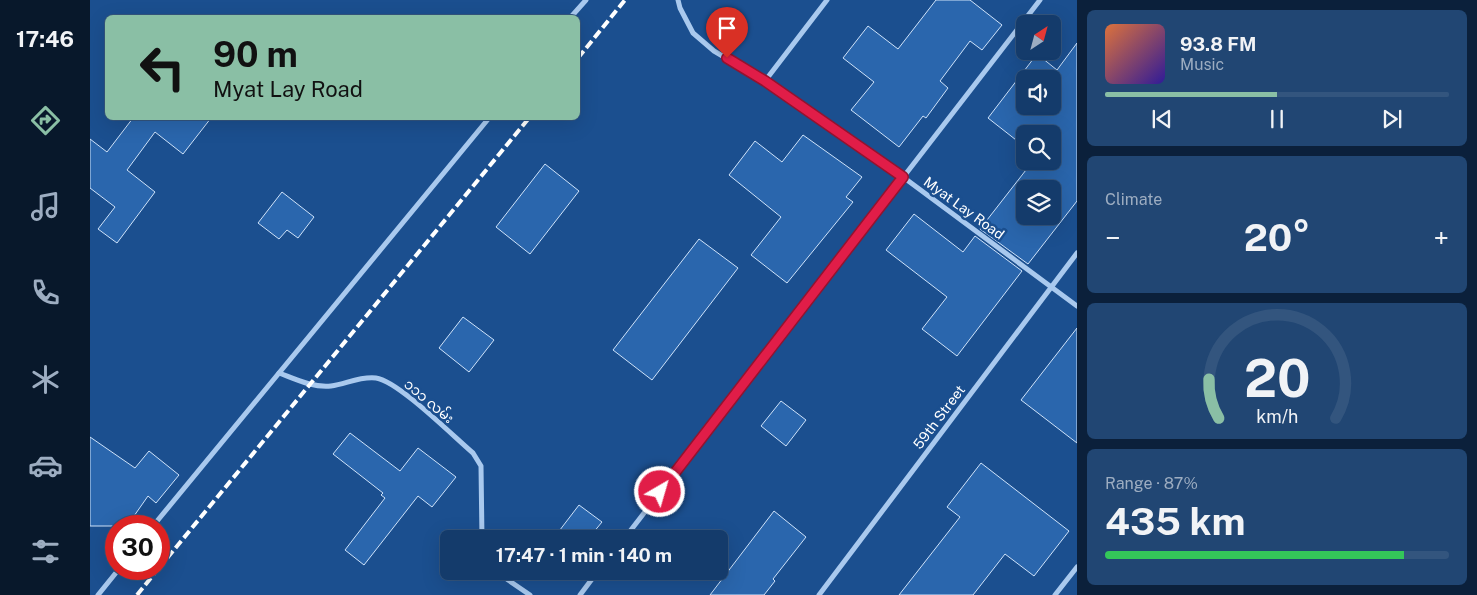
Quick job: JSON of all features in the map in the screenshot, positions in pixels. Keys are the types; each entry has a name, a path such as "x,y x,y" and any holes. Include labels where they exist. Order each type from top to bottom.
{"street":[{"path":"573,15 586,0"},
{"name":"Myat Lay Road","path":"678,0 693,33 714,51 765,81 903,177 1077,306"},
{"path":"765,81 827,0"},
{"path":"631,530 1040,0"},
{"path":"162,515 487,120"},
{"name":"59th Street","path":"819,595 1077,252"},
{"name":"၁၁၁ လမ်း","path":"279,373 321,386 377,378 394,386 473,453 481,466 482,530"},
{"path":"1055,595 1077,567"},
{"path":"98,595 110,580"},
{"path":"508,580 530,595"},
{"path":"580,595 591,580"}],"building":[{"path":"936,0 970,0 1002,25 982,50 970,41 940,81 948,88 926,118 923,116 899,147 851,110 874,82 843,58 868,26 898,49"},
{"path":"1077,43 1077,201 1061,222 1061,180 1018,180 1026,170 1061,170 1061,125 1016,125 1016,140 988,118 1016,81 1016,115 1061,115 1061,70 1057,70"},
{"path":"1032,60 1044,60 1057,70 1025,70"},
{"path":"131,120 209,120 183,154 155,132 127,170 155,192 117,243 98,229 115,207 90,188 90,139 107,152"},
{"path":"803,135 862,177 846,197 853,202 787,283 751,255 781,217 729,175 755,141 782,162"},
{"path":"545,164 579,191 530,254 496,227"},
{"path":"1016,183 1016,225 1058,225 1028,264 980,229"},
{"path":"282,192 314,217 298,238 287,230 279,239 258,223"},
{"path":"914,214 963,252 975,236 1022,271 957,356 922,329 947,297 886,250"},
{"path":"699,239 738,268 652,380 613,350"},
{"path":"463,317 494,340 469,372 439,348"},
{"path":"1077,328 1077,443 1021,400"},
{"path":"781,401 806,420 786,446 761,426"},
{"path":"350,433 400,471 418,448 456,477 432,507 418,496 364,565 345,550 385,498 381,495 383,493 333,454"},
{"path":"90,437 135,468 149,451 179,475 156,503 148,496 135,515 105,515 105,526 90,526"},
{"path":"981,463 1069,531 1034,576 1005,554 973,595 899,595 960,517 947,507"},
{"path":"579,505 602,522 595,530 560,530"},
{"path":"774,511 806,537 773,579 775,581 764,595 710,595 721,580 728,580 728,571"}],"railway":[{"path":"580,56 625,0"},
{"path":"170,555 527,120"},
{"path":"137,595 149,580"}],"route":[{"path":"660,492 903,177 765,81 727,58"}]}
